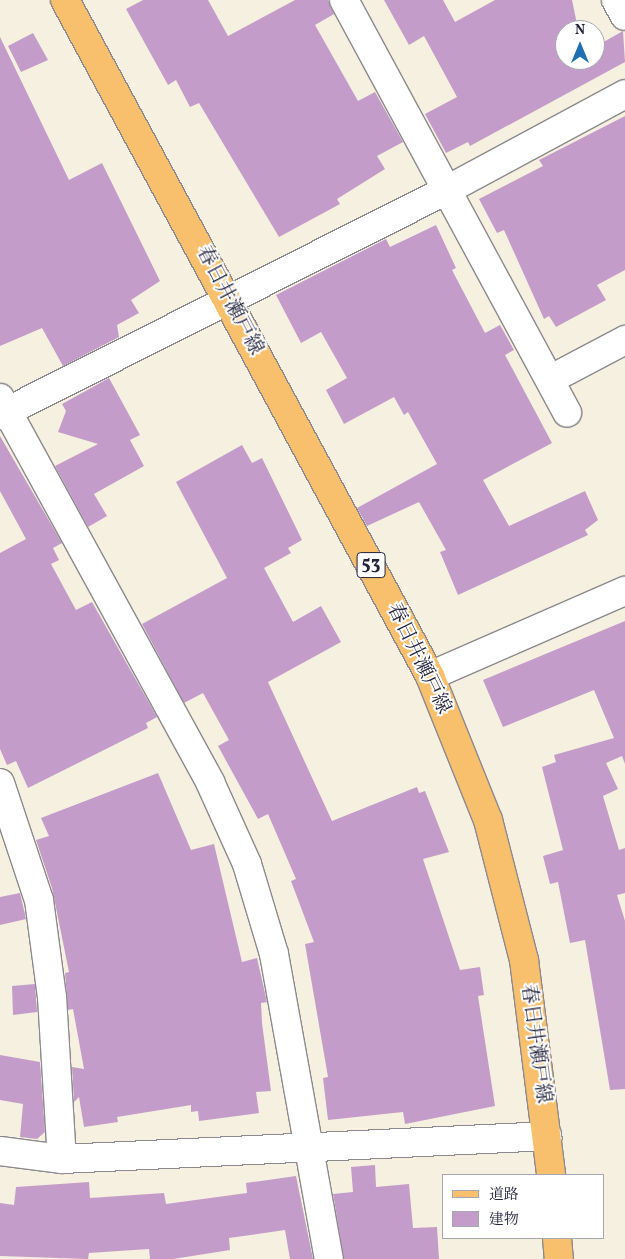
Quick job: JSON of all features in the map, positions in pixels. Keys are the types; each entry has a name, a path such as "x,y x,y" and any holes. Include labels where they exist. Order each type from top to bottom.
{"main road":[{"name":"春日井瀬戸線","path":"65,0 229,299 430,676 488,820 524,960 551,1174"},
{"path":"557,1239 559,1259"}],"street":[{"path":"344,0 567,413"},
{"path":"616,0 625,16"},
{"path":"328,1259 312,1148 274,954 247,864 210,782 2,408 229,299 447,190 625,94"},
{"path":"550,379 625,340"},
{"path":"430,676 625,591"},
{"path":"0,783 39,900 52,997 62,1160"},
{"path":"0,1152 62,1160 547,1136"}],"building":[{"path":"143,0 208,0 228,36 295,0 328,0 334,14 315,25 358,101 375,92 403,142 377,156 385,169 337,199 340,204 279,237 199,103 190,107 176,80 168,85 126,9"},
{"path":"384,0 443,0 455,22 495,0 572,0 576,20 555,20 555,70 605,70 605,41 623,31 625,62 470,146 468,142 446,153 425,114 457,97 424,36 409,45"},
{"path":"33,33 48,60 21,72 8,46"},
{"path":"0,37 69,180 102,163 160,281 131,300 139,313 117,325 119,337 63,366 42,328 0,346"},
{"path":"625,116 625,270 597,285 606,300 556,327 549,316 544,319 504,230 497,233 479,199 543,166 539,160"},
{"path":"436,225 456,268 452,270 485,333 500,325 514,350 505,355 552,443 483,480 509,526 585,491 598,520 585,530 588,535 458,595 440,552 446,550 419,502 367,526 357,508 437,464 408,412 404,415 394,397 344,424 326,390 347,378 321,332 301,343 276,295 386,239 390,247"},
{"path":"109,378 140,435 130,440 144,466 94,494 107,516 88,527 55,466 98,444 58,432 66,411 62,404"},
{"path":"0,436 62,543 53,548 59,560 51,564 76,610 92,602 157,717 146,723 148,728 28,788 16,761 7,765 0,749 0,553 26,539 0,491"},
{"path":"242,445 252,463 262,458 302,540 288,548 291,553 264,568 293,622 321,606 341,642 268,682 332,821 417,787 419,793 425,791 449,852 423,859 460,970 480,967 484,995 478,996 495,1106 405,1124 403,1112 328,1120 323,1078 328,1077 305,944 314,942 291,881 296,879 268,814 258,819 218,746 229,740 203,693 184,703 142,624 227,578 176,482"},
{"path":"625,621 625,764 622,756 606,763 618,789 603,796 619,850 625,848 625,893 617,895 625,921 625,1089 610,1090 585,940 570,943 558,882 550,884 543,856 563,850 542,767 556,762 554,755 614,738 594,690 503,727 483,680"},
{"path":"158,773 191,850 214,844 242,962 257,958 267,1002 261,1003 271,1091 256,1092 259,1113 199,1121 198,1111 191,1112 191,1105 117,1117 118,1122 84,1127 79,1097 74,1102 72,1067 84,1069 73,1009 68,1010 65,973 69,972 52,888 36,840 49,836 41,818"},
{"path":"20,893 26,919 0,925 0,897"},
{"path":"35,984 37,1012 13,1015 12,986"},
{"path":"0,1055 40,1062 45,1132 37,1139 20,1137 23,1104 0,1100"},
{"path":"375,1165 376,1187 409,1184 413,1228 437,1227 439,1259 344,1259 333,1194 353,1192 351,1167"},
{"path":"296,1176 313,1259 290,1259 285,1230 229,1238 230,1250 173,1259 150,1259 149,1249 89,1253 88,1259 0,1256 0,1203 14,1205 16,1187 89,1182 90,1198 164,1193 166,1204 247,1193 246,1183"}]}
